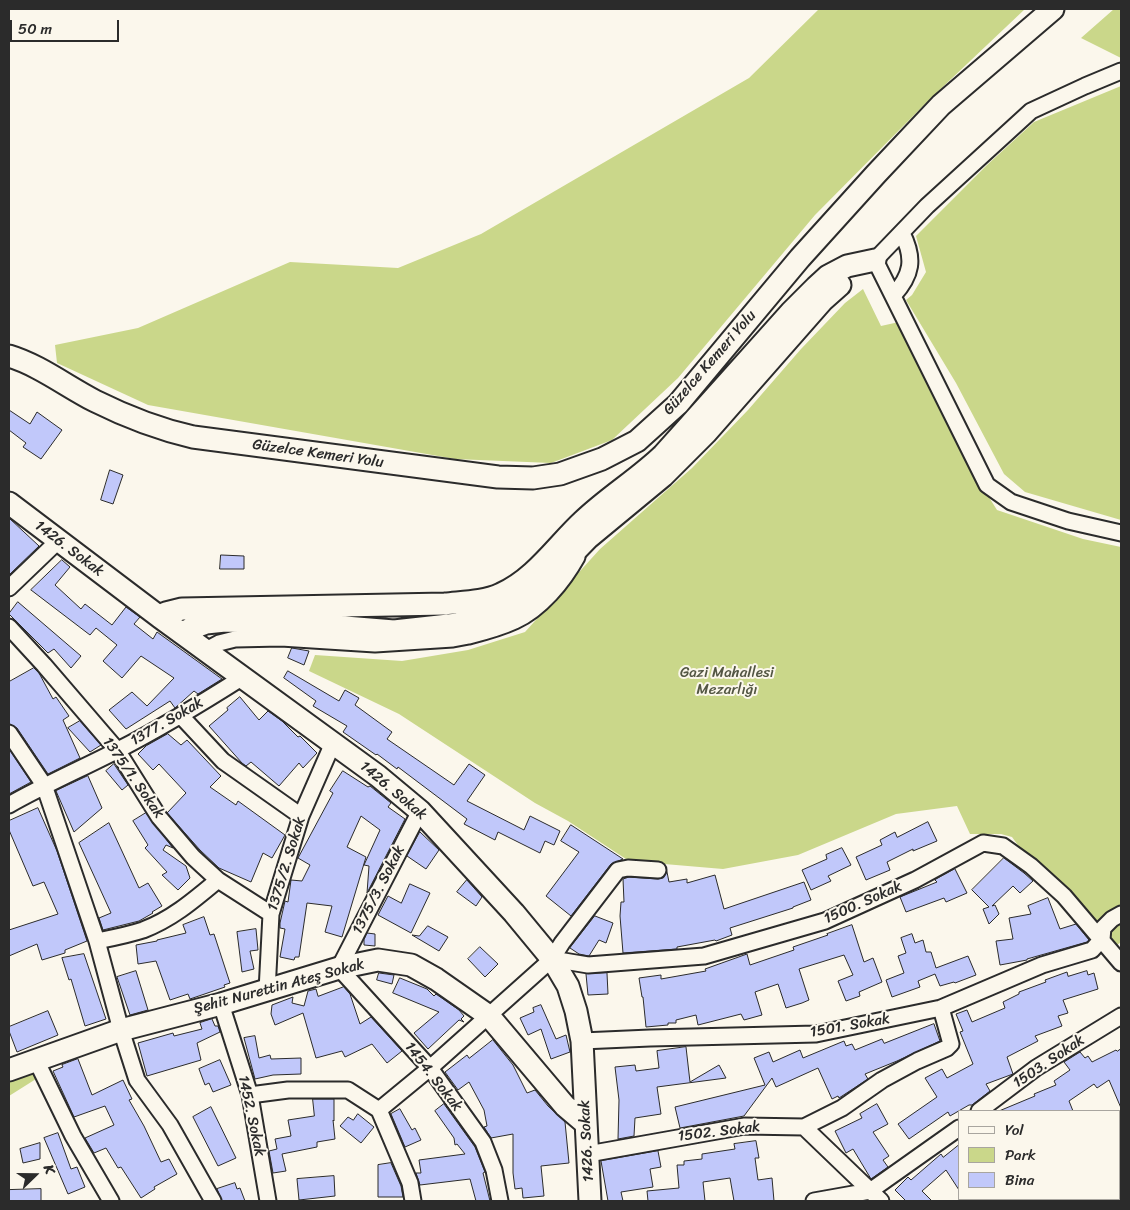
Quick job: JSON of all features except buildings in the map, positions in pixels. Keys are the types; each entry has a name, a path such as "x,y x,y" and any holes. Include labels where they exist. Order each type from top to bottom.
{"street":[{"name":"Güzelce Kemeri Yolu","path":"9,356 22,360 94,401 130,418 160,429 193,437 498,477 533,478 560,474 602,459 637,442 678,404 800,258 941,105 1053,9"},
{"path":"206,650 219,643 235,639 282,638 375,644 453,639 464,630 504,613 527,600 588,538 663,476 700,439 822,301 875,260 941,193 1032,111 1121,71"},
{"path":"892,296 902,286 908,276 911,260 908,245 902,233"},
{"path":"875,260 987,484 1011,502 1068,521 1121,533"},
{"path":"161,618 166,613 182,609 445,604 484,600 500,595 528,576 583,520 643,474 663,455 790,312 828,276 847,266 875,260"},
{"name":"1426. Sokak","path":"9,503 161,618 378,776 420,812 514,913 552,959 568,986 576,1011 582,1041 590,1201"},
{"path":"9,588 58,541"},
{"path":"445,604 464,630"},
{"path":"183,633 206,623 225,621 289,623 394,631 464,630"},
{"name":"1375/1. Sokak","path":"9,627 117,750 159,817 193,857 218,880 272,914"},
{"name":"1377. Sokak","path":"9,805 44,785 117,750 181,716 243,677"},
{"path":"181,716 223,761 301,816"},
{"path":"9,733 44,785 97,941 120,1030 137,1080 170,1126 213,1201"},
{"name":"1375/2. Sokak","path":"267,991 272,914 301,816 333,743"},
{"name":"1375/3. Sokak","path":"339,968 420,812"},
{"name":"1500. Sokak","path":"552,959 588,965 704,956 825,921 915,880 983,844 1003,846 1031,866 1064,896 1121,963"},
{"path":"379,1110 430,1068 552,959 618,870 628,868 658,870"},
{"path":"97,941 142,931 165,920 186,907 218,880"},
{"path":"1102,939 1103,928 1112,919 1121,914"},
{"name":"1501. Sokak","path":"582,1041 816,1034 940,1008 1042,965 1092,950 1102,939"},
{"name":"Şehit Nurettin Ateş Sokak","path":"10,1066 36,1060 120,1030 267,991 339,968 378,960 411,965 436,978 489,1016 565,1106 585,1123"},
{"name":"1454. Sokak","path":"339,968 430,1068 483,1142 494,1170 500,1201"},
{"name":"1452. Sokak","path":"221,1004 250,1095 268,1201"},
{"path":"875,1196 804,1127 842,1108 891,1076 947,1048 951,1044 940,1008"},
{"name":"1503. Sokak","path":"980,1110 1036,1068 1121,1016"},
{"path":"36,1060 73,1136 111,1201"},
{"path":"250,1095 288,1090 348,1090 379,1110 410,1184 412,1201"},
{"name":"1502. Sokak","path":"588,1154 745,1126 804,1127"},
{"path":"814,1201 875,1196 958,1129"}],"green space":[{"path":"819,9 1025,9 930,99 815,215 678,378 612,440 551,463 455,459 148,405 57,363 55,345 138,328 290,262 398,268 481,234 749,78"},
{"path":"1114,9 1121,9 1121,58 1081,38"},
{"path":"1121,86 1121,520 1025,492 1004,474 956,383 906,300 912,295 926,272 916,236 987,165 1034,122"},
{"name":"Gazi Mahallesi Mezarlığı","path":"863,289 881,326 899,322 968,464 997,510 1083,539 1121,547 1121,942 1116,946 1103,928 1020,848 1012,837 1001,834 970,834 957,806 896,814 798,855 723,869 629,861 568,821 535,803 399,714 309,671 315,655 402,661 468,650 525,632 600,549 692,468 748,410 801,349 845,303"},
{"path":"29,1068 36,1079 9,1096 9,1079"}]}
